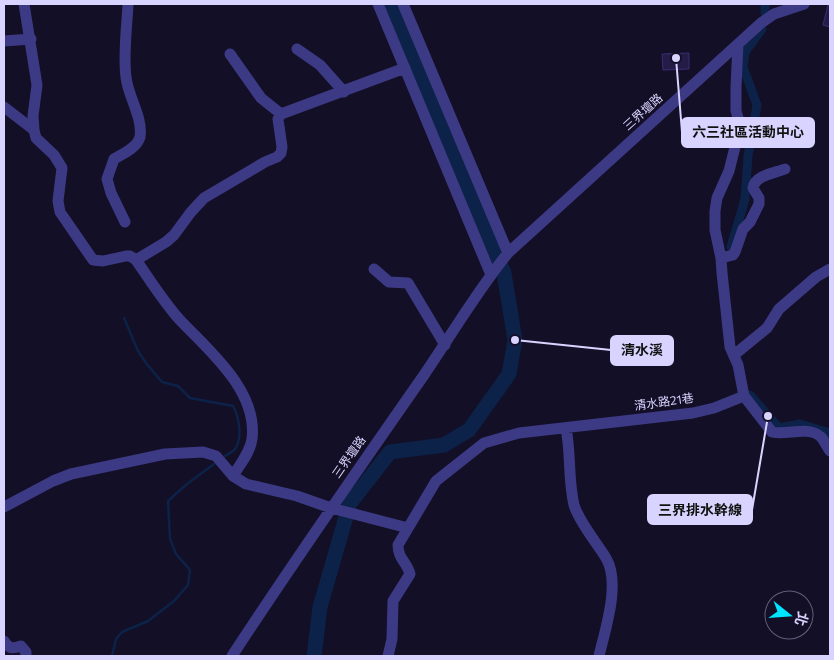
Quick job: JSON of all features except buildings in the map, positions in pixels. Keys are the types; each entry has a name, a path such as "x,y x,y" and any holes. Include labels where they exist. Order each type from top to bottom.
{"street":[{"path":"24,4 37,85 33,116 34,130 36,138 54,155 62,168 58,201 60,212 92,260 102,261 126,256 136,260 178,318 206,345 231,374 249,410 253,428 249,452 233,476"},
{"path":"126,222 111,193 107,179 114,159 133,148 140,138 139,119 129,94 125,76 128,4"},
{"path":"378,4 491,274"},
{"path":"403,4 508,254"},
{"name":"三界壇路","path":"232,656 331,508 445,345 491,274 508,254 761,22 774,14 804,4"},
{"path":"4,41 31,39"},
{"path":"738,44 736,87 739,130 729,171 717,198 714,230 721,258 730,347 738,365 744,396 772,432 779,434 798,431 813,433 820,437 830,451"},
{"path":"297,49 320,65 344,92"},
{"path":"230,54 261,98 281,114"},
{"path":"136,260 174,235 204,198 265,162 277,157 282,147 278,119 281,114 405,68"},
{"path":"4,107 34,130"},
{"path":"721,258 733,255 743,229 750,222 760,204 753,188 754,183 757,179 786,169"},
{"path":"374,269 389,282 408,283 445,345"},
{"path":"734,355 767,328 778,309 816,277 830,269"},
{"name":"清水路21巷","path":"388,656 391,644 393,601 410,574 409,569 402,561 398,545 436,481 484,443 519,433 693,413 714,408 744,396"},
{"path":"566,428 570,448 575,507 608,561 612,581 599,656"},
{"path":"4,507 53,481 71,474 165,454 210,453 216,456 233,476 246,484 296,496 331,508 408,528"},
{"path":"4,641 12,649 21,646 26,652 26,656"}],"waterway":[{"path":"314,656 320,607 350,503 390,452 444,445 469,430 509,374 515,340 504,273 390,4"},
{"path":"765,4 765,13"},
{"path":"731,247 745,199 748,156 757,105 743,67 745,52 762,29"},
{"path":"124,318 138,351 162,382 178,386 190,398 233,406 237,416 239,439 234,450 225,456"},
{"path":"750,395 779,428 800,424 830,433"},
{"path":"112,656 116,639 122,632 148,621 174,601 188,585 190,570 176,554 170,539 168,501 214,464"}],"place":[{"name":"六三社區活動中心","path":"676,58"},
{"name":"清水溪","path":"515,340"},
{"name":"三界排水幹線","path":"768,416"}]}
